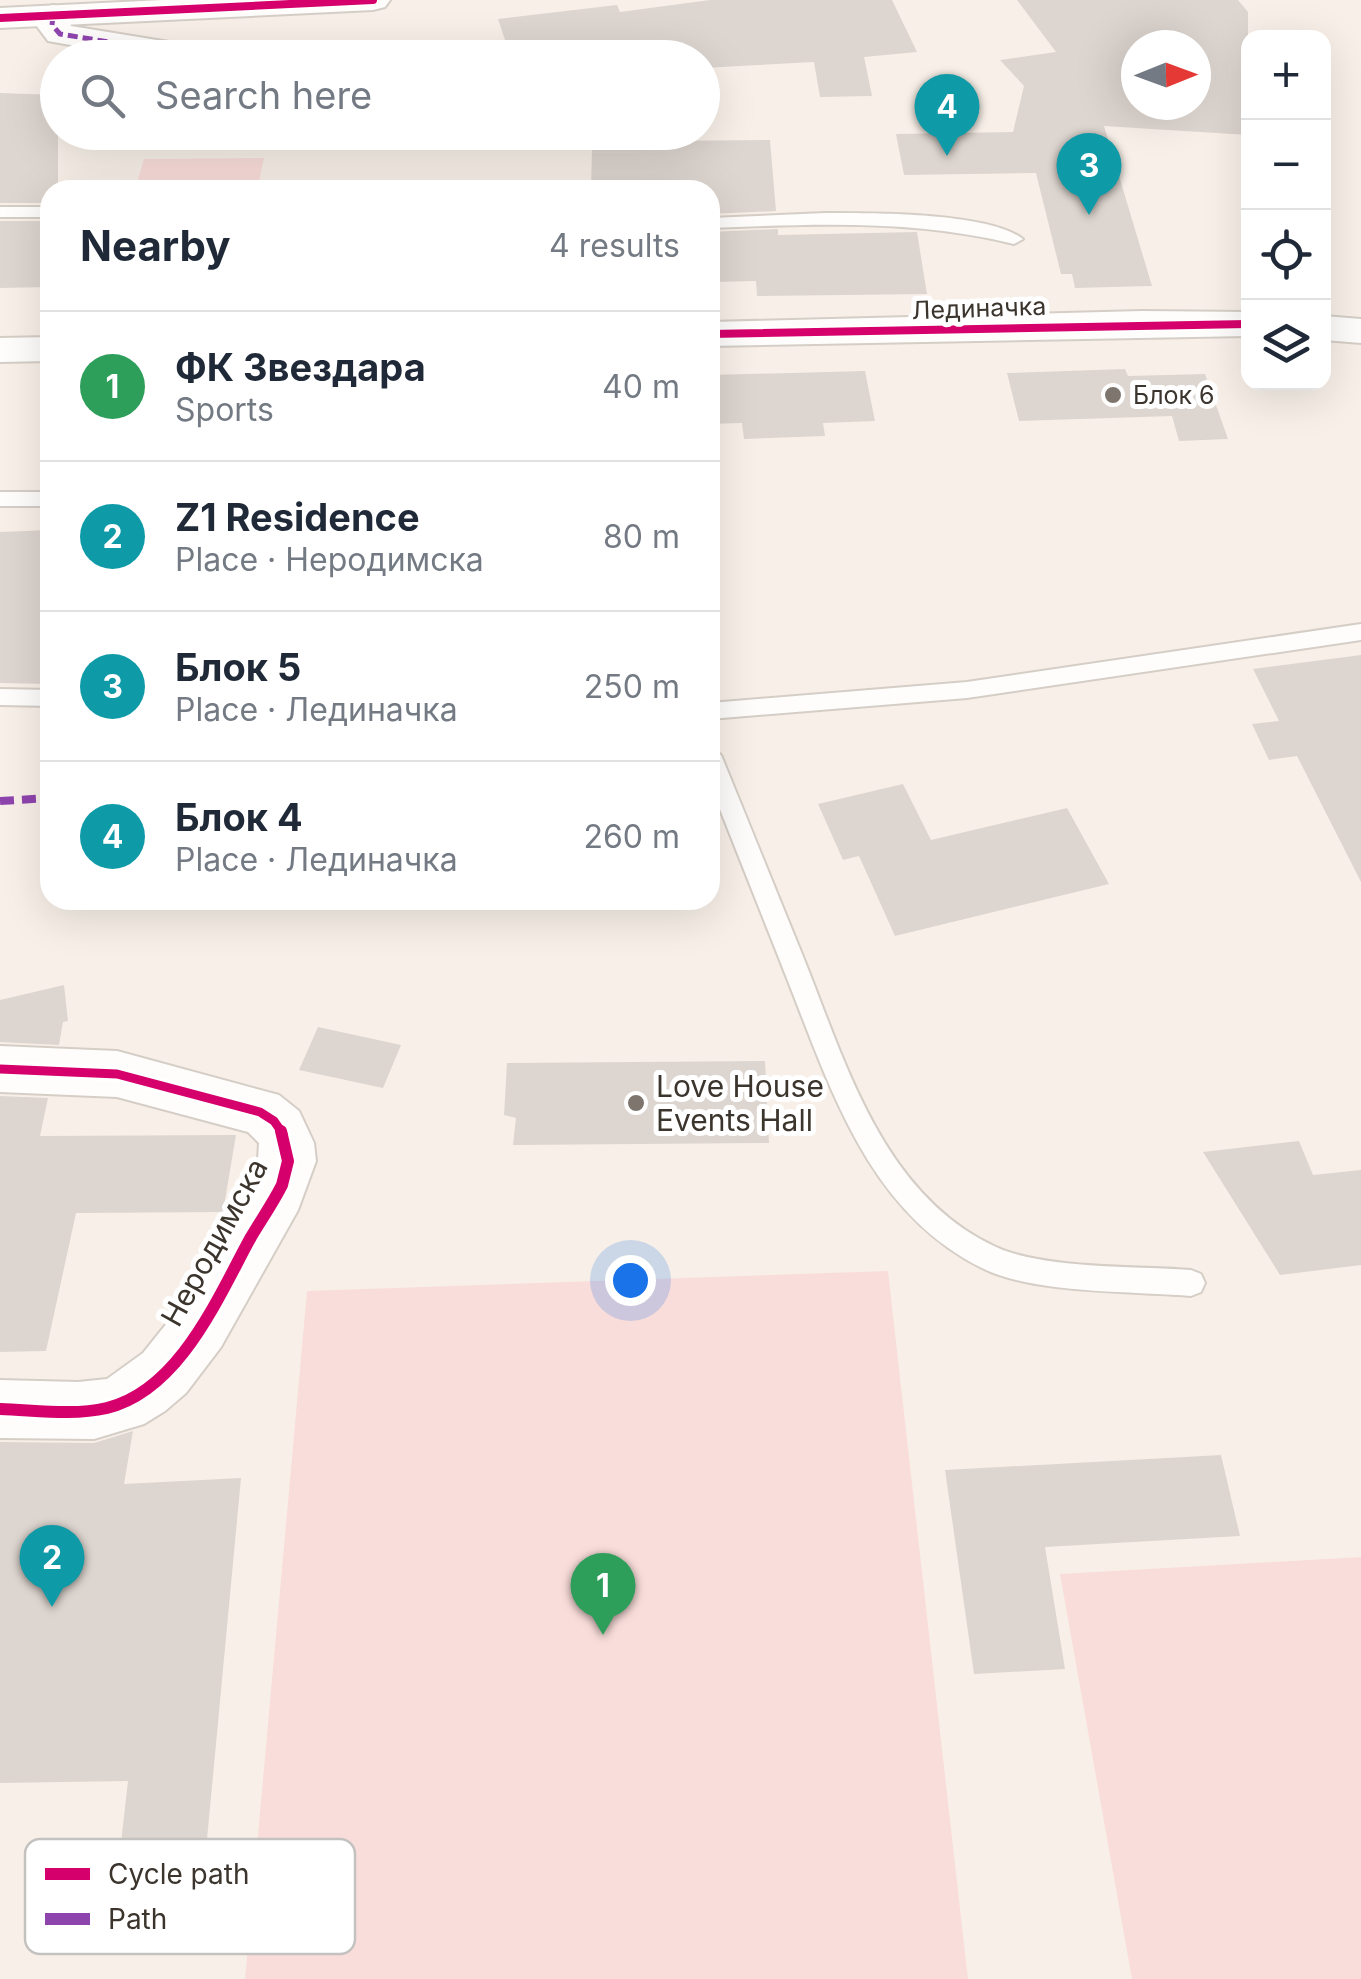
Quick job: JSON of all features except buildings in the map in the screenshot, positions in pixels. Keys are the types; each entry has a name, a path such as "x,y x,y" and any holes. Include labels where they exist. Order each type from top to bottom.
{"street":[{"path":"0,18 373,0"},
{"path":"54,15 52,25 60,34 96,40"},
{"name":"Лединачка","path":"720,334 1241,324"},
{"path":"1331,328 1361,330"},
{"path":"0,350 40,349"},
{"name":"Неродимска","path":"0,1069 117,1074 269,1115 284,1136 288,1167 214,1303 180,1354 144,1390 119,1405 100,1409 0,1408"}],"lane":[{"path":"0,212 40,212"},
{"path":"720,223 895,217 966,226 1014,238"},
{"path":"0,499 40,500"},
{"path":"720,710 967,690 1361,632"},
{"path":"0,697 40,698"},
{"path":"720,780 853,1113 890,1172 933,1222 991,1259 1044,1272 1190,1283"}],"shaded area":[{"path":"264,158 259,180 138,180 144,159"},
{"path":"888,1271 968,1979 245,1979 247,1954 355,1954 355,1839 258,1839 307,1291"},
{"path":"1361,1557 1361,1979 1132,1979 1060,1574"}],"marked path":[{"path":"53,15 52,25 60,34 96,40"},
{"path":"0,801 40,799"}],"cycle path":[{"path":"0,18 373,0"},
{"path":"720,334 1241,324"},
{"path":"0,1069 117,1074 260,1112 280,1128 288,1161 278,1193 215,1302 164,1373 144,1390 108,1408 62,1412 0,1409"}],"place":[{"name":"Блок 4","path":"947,156"},
{"name":"Блок 5","path":"1089,215"},
{"name":"Блок 6","path":"1113,395"},
{"name":"Love House Events Hall","path":"636,1103"},
{"name":"Z1 Residence","path":"52,1607"},
{"name":"ФК Звездара","path":"603,1635"}]}
